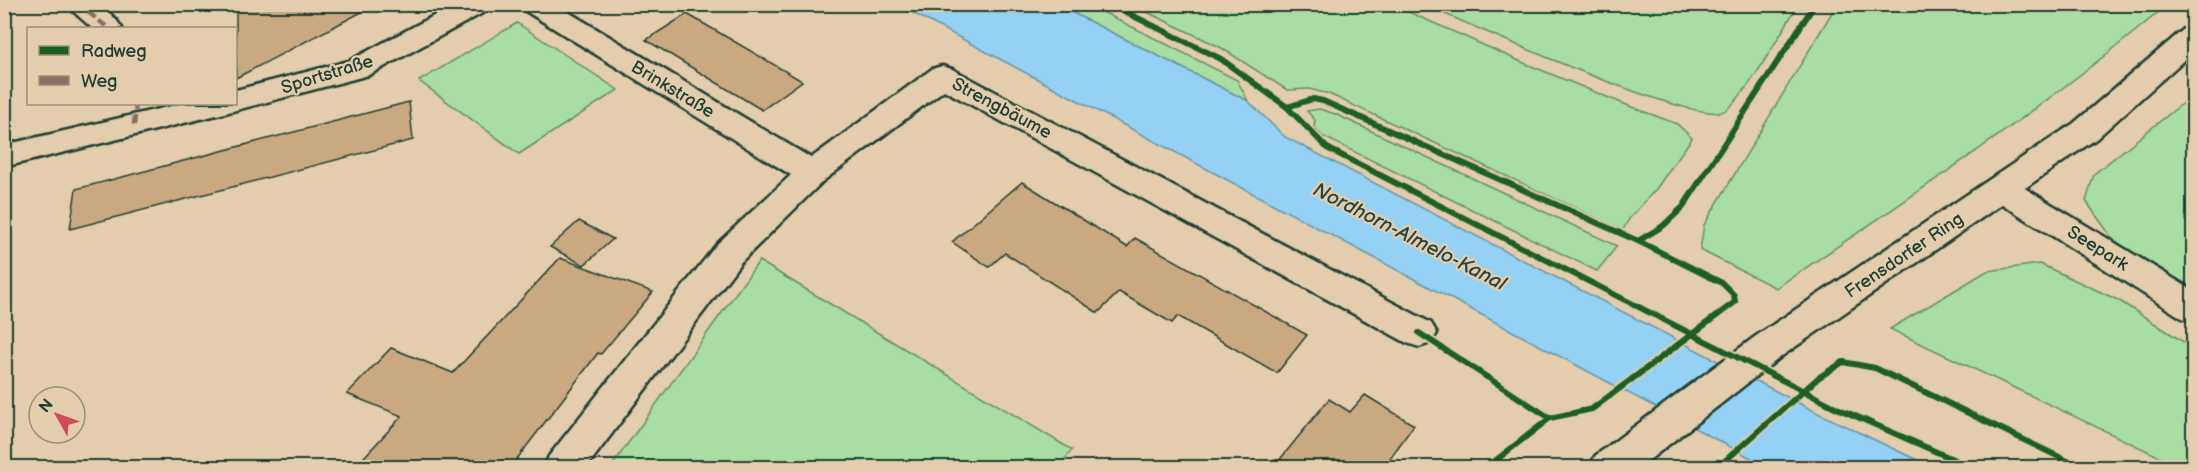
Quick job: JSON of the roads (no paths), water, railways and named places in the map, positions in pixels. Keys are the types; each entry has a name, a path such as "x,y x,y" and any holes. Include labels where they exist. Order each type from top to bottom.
{"street":[{"path":"78,4 107,27"},
{"name":"Sportstraße","path":"237,100 359,68 478,4"},
{"name":"Brinkstraße","path":"534,4 812,173"},
{"name":"Frensdorfer Ring","path":"1619,459 1769,346 2085,131 2193,35"},
{"name":"Strengbäume","path":"563,468 729,253 812,173 942,76 1419,333"},
{"path":"4,156 135,114 212,105"},
{"name":"Seepark","path":"2002,189 2193,308"}],"water":[{"name":"Nordhorn-Almelo-Kanal","path":"898,5 1057,5 1248,101 1285,137 1820,414 1932,467 1768,467"}]}
